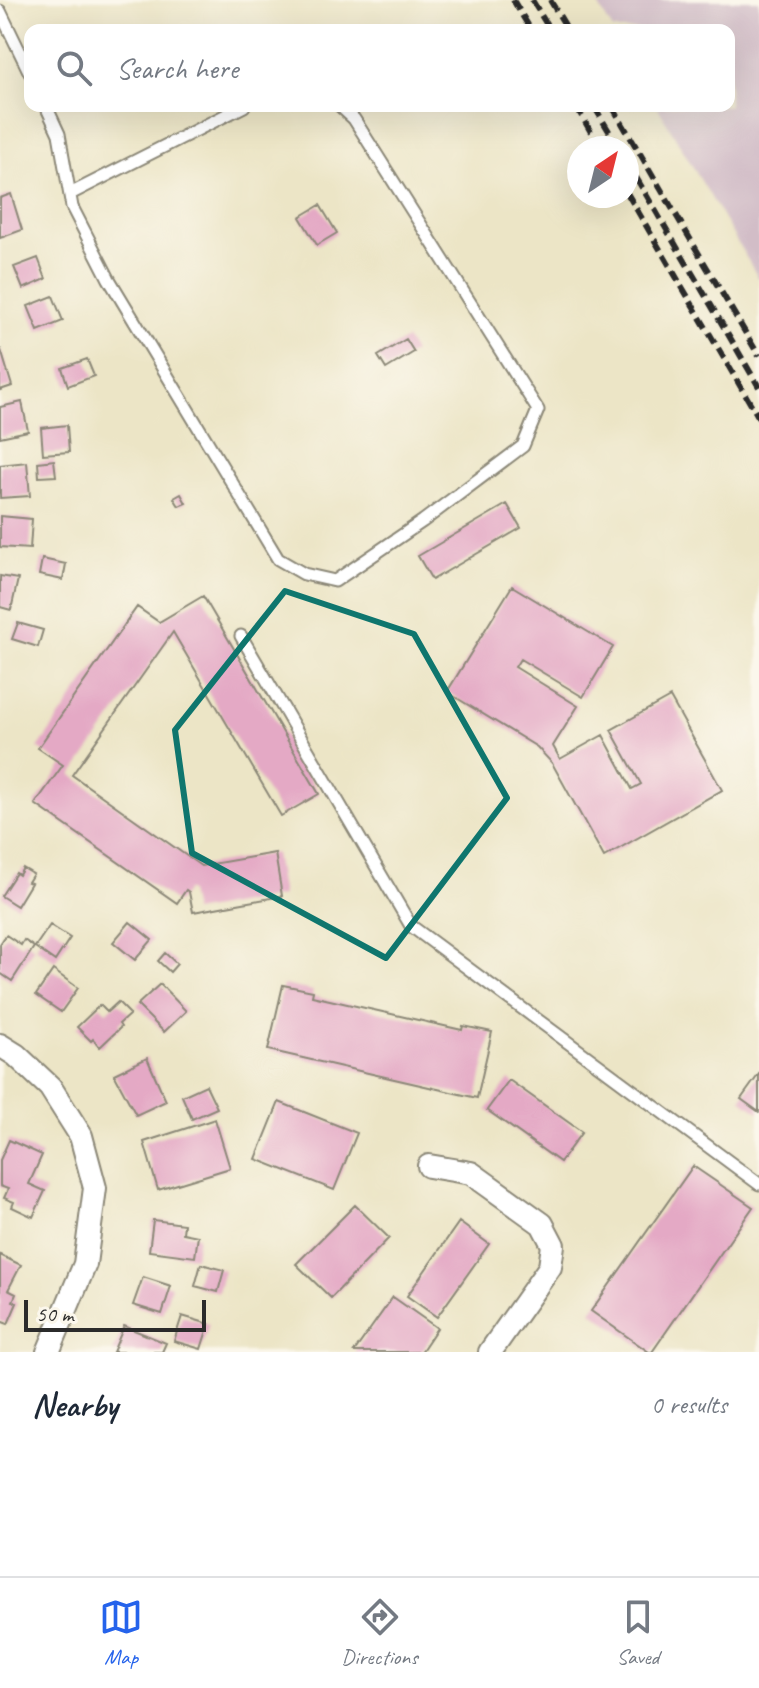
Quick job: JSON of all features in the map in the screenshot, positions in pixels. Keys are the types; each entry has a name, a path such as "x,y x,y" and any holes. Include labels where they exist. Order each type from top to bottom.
{"street":[{"path":"0,1045 16,1055 50,1087 81,1136 95,1188 85,1264 48,1352"},
{"path":"429,1166 471,1173 542,1224 553,1245 550,1267 490,1352"}],"lane":[{"path":"0,11 24,61"},
{"path":"49,112 59,134 72,207 109,279 278,559 304,574 335,581 423,521 523,446 538,410 354,119 346,112"},
{"path":"70,194 232,112"},
{"path":"241,636 411,926 759,1184"}],"highlighted area":[{"path":"285,591 414,634 507,798 386,958 192,853 175,730"}],"shaded area":[{"path":"595,0 759,0 759,279 661,112 735,112 735,24 609,24"}],"building":[{"path":"11,194 22,230 0,238 0,198"},
{"path":"320,205 337,233 317,245 300,217"},
{"path":"38,258 46,279 23,289 14,267"},
{"path":"53,296 63,321 38,331 28,306"},
{"path":"406,339 414,352 386,369 378,356"},
{"path":"0,351 12,386 0,390"},
{"path":"87,359 94,376 68,386 62,368"},
{"path":"22,402 28,431 0,437 0,407"},
{"path":"67,425 69,452 43,454 41,428"},
{"path":"54,460 56,476 39,477 38,462"},
{"path":"27,462 30,496 0,498 0,465"},
{"path":"181,494 186,503 179,506 174,498"},
{"path":"507,504 521,528 432,580 418,556"},
{"path":"0,516 32,519 30,549 0,547"},
{"path":"42,559 66,564 63,580 39,575"},
{"path":"0,576 18,579 11,610 0,607"},
{"path":"512,586 613,647 583,697 520,659 515,667 578,706 553,746 560,759 603,735 632,789 641,784 611,730 670,697 722,790 604,857 552,763 537,747 447,692"},
{"path":"203,596 319,794 281,816 173,632 72,775 201,866 275,853 282,896 193,912 189,892 186,890 177,903 35,804 63,765 38,748 137,607 159,622"},
{"path":"18,623 43,630 38,647 12,639"},
{"path":"23,868 33,874 17,906 1,896 16,873 19,875"},
{"path":"130,922 152,940 135,960 113,942"},
{"path":"50,925 70,938 55,961 35,947"},
{"path":"6,935 21,945 24,940 34,947 12,981 0,973 0,944"},
{"path":"165,953 177,964 170,972 158,961"},
{"path":"53,970 78,988 61,1012 36,995"},
{"path":"160,984 186,1011 164,1032 137,1005"},
{"path":"283,985 313,991 312,996 462,1030 463,1026 492,1032 477,1098 268,1050"},
{"path":"118,1002 130,1014 100,1047 77,1027 100,1005 107,1012"},
{"path":"147,1058 166,1101 136,1115 114,1074"},
{"path":"759,1074 759,1112 741,1099"},
{"path":"509,1080 582,1132 560,1162 487,1110"},
{"path":"206,1085 217,1108 192,1119 182,1096"},
{"path":"279,1102 357,1133 334,1190 256,1159"},
{"path":"215,1119 230,1168 158,1190 144,1142"},
{"path":"9,1140 42,1155 29,1184 45,1191 33,1217 12,1207 14,1202 4,1198 8,1189 0,1186 0,1160"},
{"path":"693,1166 753,1207 652,1352 649,1352 591,1311"},
{"path":"355,1205 389,1238 331,1298 296,1264"},
{"path":"153,1220 184,1224 183,1233 198,1236 195,1257 149,1251"},
{"path":"459,1222 489,1244 437,1317 407,1296"},
{"path":"0,1255 21,1265 8,1290 16,1294 13,1301 17,1303 8,1324 0,1321"},
{"path":"201,1264 224,1270 218,1292 195,1286"},
{"path":"143,1277 171,1286 162,1314 133,1305"},
{"path":"393,1297 437,1328 421,1352 354,1352"},
{"path":"182,1316 209,1324 201,1349 174,1341"},
{"path":"124,1326 166,1343 162,1352 113,1352"}],"railway":[{"path":"513,0 527,24"},
{"path":"532,0 546,24"},
{"path":"550,0 564,24"},
{"path":"579,112 593,136"},
{"path":"598,112 612,136"},
{"path":"616,112 759,356"},
{"path":"639,182 759,387"},
{"path":"636,208 759,418"}]}
